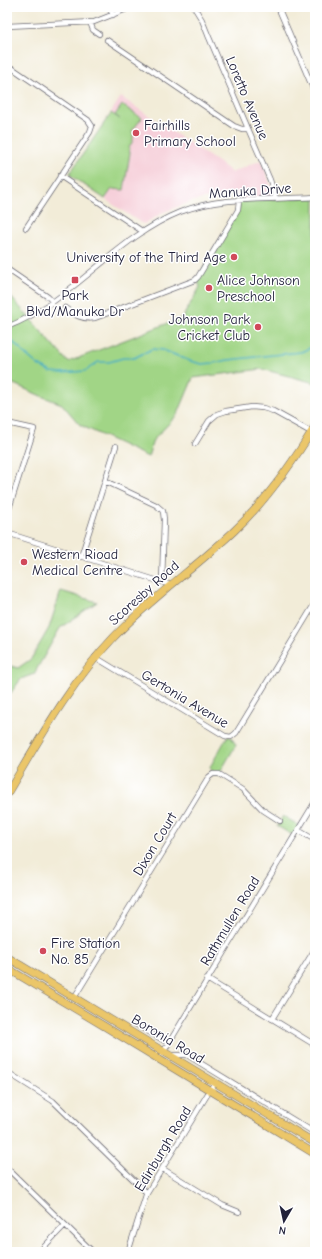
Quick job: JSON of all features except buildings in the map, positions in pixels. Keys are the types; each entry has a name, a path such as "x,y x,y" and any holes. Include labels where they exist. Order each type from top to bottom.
{"main road":[{"name":"Scoresby Road","path":"7,794 69,693 95,657 130,621 248,517 282,477 314,429"},
{"name":"Boronia Road","path":"7,957 315,1143"},
{"name":"Boronia Road","path":"7,968 315,1154"},
{"path":"159,1060 167,1053"}],"street":[{"path":"109,7 113,15"},
{"path":"7,26 98,21 132,7"},
{"name":"Loretto Avenue","path":"194,7 202,20 270,180 276,199"},
{"path":"278,7 315,93"},
{"path":"90,22 93,30 99,34"},
{"path":"107,40 234,126 242,129 248,129"},
{"path":"7,67 12,68 91,122 92,127 26,228"},
{"path":"60,176 142,232"},
{"name":"Manuka Drive","path":"7,327 26,318 52,301 142,232 166,218 190,208 214,202 315,197"},
{"path":"65,308 79,317 85,319 95,318 195,280 202,271 238,210 239,201"},
{"path":"7,269 52,301"},
{"path":"195,444 209,421 217,414 252,407 273,411 314,429"},
{"path":"7,422 34,429 7,515"},
{"path":"81,557 116,446"},
{"path":"105,481 156,505 162,511 164,516 162,582"},
{"path":"7,534 171,585"},
{"name":"Gertonia Avenue","path":"95,657 225,736 231,737 236,733 315,603"},
{"name":"Dixon Court","path":"74,998 209,776 218,774 245,790 263,810 280,821"},
{"name":"Rathmullen Road","path":"167,1053 168,1043 315,802"},
{"path":"298,830 315,840"},
{"path":"272,1019 313,955 315,949"},
{"path":"207,979 315,1045"},
{"name":"Boronia Road","path":"135,1024 168,1043"},
{"path":"167,1053 187,1055 315,1133"},
{"path":"7,1072 53,1101 147,1193"},
{"name":"Edinburgh Road","path":"128,1252 147,1193 215,1082"},
{"path":"7,1168 93,1252"},
{"path":"163,1169 222,1205 239,1212"},
{"path":"39,1252 66,1225"}],"shaded area":[{"name":"Fairhills Primary School","path":"121,97 228,169 231,173 261,160 276,199 239,201 238,194 215,197 193,201 164,212 144,224 141,223 70,176 70,173"}],"green space":[{"path":"122,105 142,118 132,131 133,138 129,148 130,153 124,190 112,189 105,199 71,176 70,173 111,113 120,119 115,115"},
{"path":"315,197 315,383 262,369 193,378 178,414 153,440 148,457 80,425 62,404 7,381 7,369 10,357 7,353 7,296 10,296 68,362 184,317 200,287 197,279 238,210 239,201"},
{"path":"61,591 97,602 60,628 34,674 21,679 10,694 7,693 7,665 18,668 31,659 49,628"},
{"path":"227,737 231,737 236,745 219,774 212,775 210,767"},
{"path":"283,816 300,826 294,836 277,826"}],"waterway":[{"path":"7,336 38,365 51,372 62,373 85,371 98,362 109,362 123,358 134,358 152,349 163,350 190,361 202,364 301,352 310,348 315,343"}],"place":[{"name":"Fairhills Primary School","path":"136,133"},
{"name":"University of the Third Age","path":"234,257"},
{"name":"Park Blvd/Manuka Dr","path":"75,280"},
{"name":"Alice Johnson Preschool","path":"209,288"},
{"name":"Johnson Park Cricket Club","path":"258,327"},
{"name":"Western Rioad Medical Centre","path":"24,562"},
{"name":"Fire Station No. 85","path":"43,951"}]}
